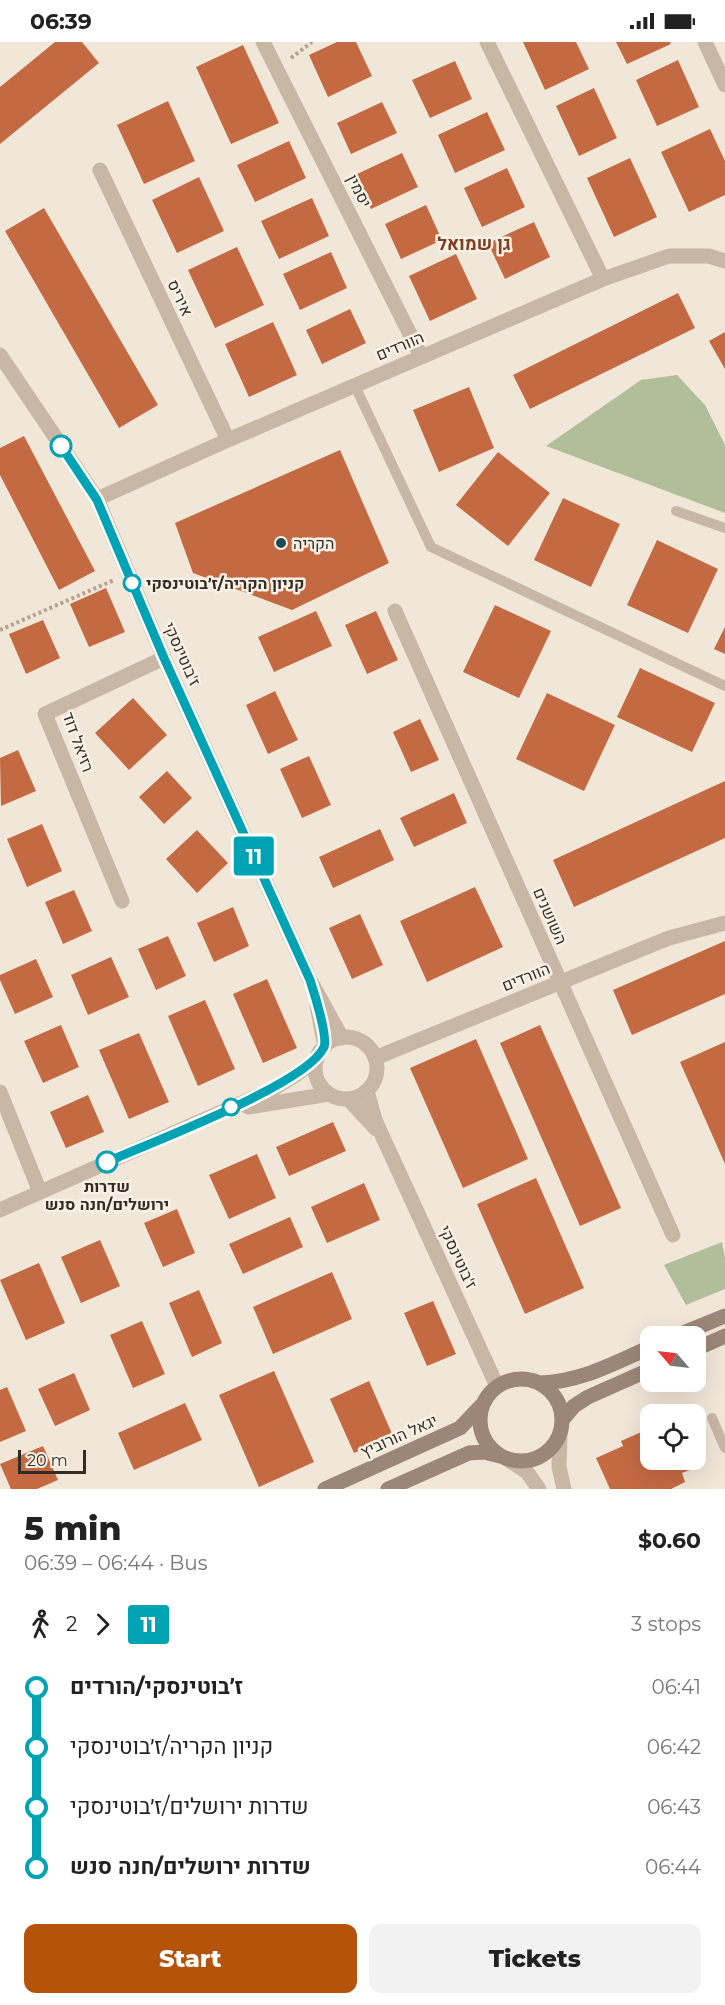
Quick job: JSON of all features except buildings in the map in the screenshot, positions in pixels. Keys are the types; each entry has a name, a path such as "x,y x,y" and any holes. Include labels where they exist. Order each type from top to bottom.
{"main road":[{"path":"700,1326 725,1316"},
{"path":"706,1344 725,1336"},
{"path":"504,1458 490,1448 483,1438 480,1426 481,1406 488,1394 497,1386 508,1380 521,1378 540,1383 562,1382 582,1377 640,1352"},
{"path":"388,1489 469,1453 484,1452 526,1461 538,1457 554,1445 561,1426 574,1406 588,1397 640,1374"},
{"path":"540,1383 555,1396 560,1407 561,1426"},
{"name":"יגאל הורוביץ","path":"325,1489 460,1428 481,1406"}],"street":[{"name":"יסמין","path":"264,42 422,357"},
{"path":"487,42 603,279"},
{"path":"705,42 725,85"},
{"name":"איריס","path":"100,170 228,440"},
{"name":"הוורדים","path":"97,500 228,440 603,279 669,256 709,256 725,261"},
{"name":"ז'בוטינסקי","path":"0,355 97,500 164,658 310,980 342,1038"},
{"name":"השושנים","path":"395,611 673,1235"},
{"name":"רזיאל דוד","path":"122,901 45,714 164,658"},
{"name":"הוורדים","path":"375,1058 669,938 725,922"},
{"name":"ז'בוטינסקי","path":"310,980 323,1029 321,1053"},
{"path":"0,1210 285,1082 336,1039 350,1038 366,1044 375,1058 376,1076 367,1091 358,1097 348,1099 329,1094 322,1088 315,1069 321,1053"},
{"name":"ז'בוטינסקי","path":"367,1091 375,1120 497,1386"},
{"path":"0,1092 40,1192"},
{"path":"205,1119 253,1106 329,1094"},
{"name":"ז'בוטינסקי","path":"348,1099 374,1126 386,1144"},
{"path":"561,1426 559,1467 564,1489"},
{"path":"504,1458 523,1469 539,1489"}],"lane":[{"path":"355,386 431,547 725,686"},
{"path":"676,511 725,528"},
{"path":"712,1418 725,1449"}],"path":[{"path":"277,68 312,42"},
{"path":"0,630 128,574"}],"green space":[{"path":"677,375 705,405 725,445 725,513 546,446 641,380"},
{"path":"722,1242 725,1258 725,1289 686,1305 664,1265"}],"bus line":[{"name":"11","path":"61,446 97,500 164,658 310,980 323,1029 325,1046 317,1059 306,1068 271,1090 107,1162"}],"place":[{"name":"הקריה","path":"281,543"},
{"name":"קניון הקריה/ז׳בוטינסקי","path":"132,583"},
{"name":"שדרות ירושלים/חנה סנש","path":"107,1162"}],"district":[{"name":"גן שמואל","path":"474,244"}]}
